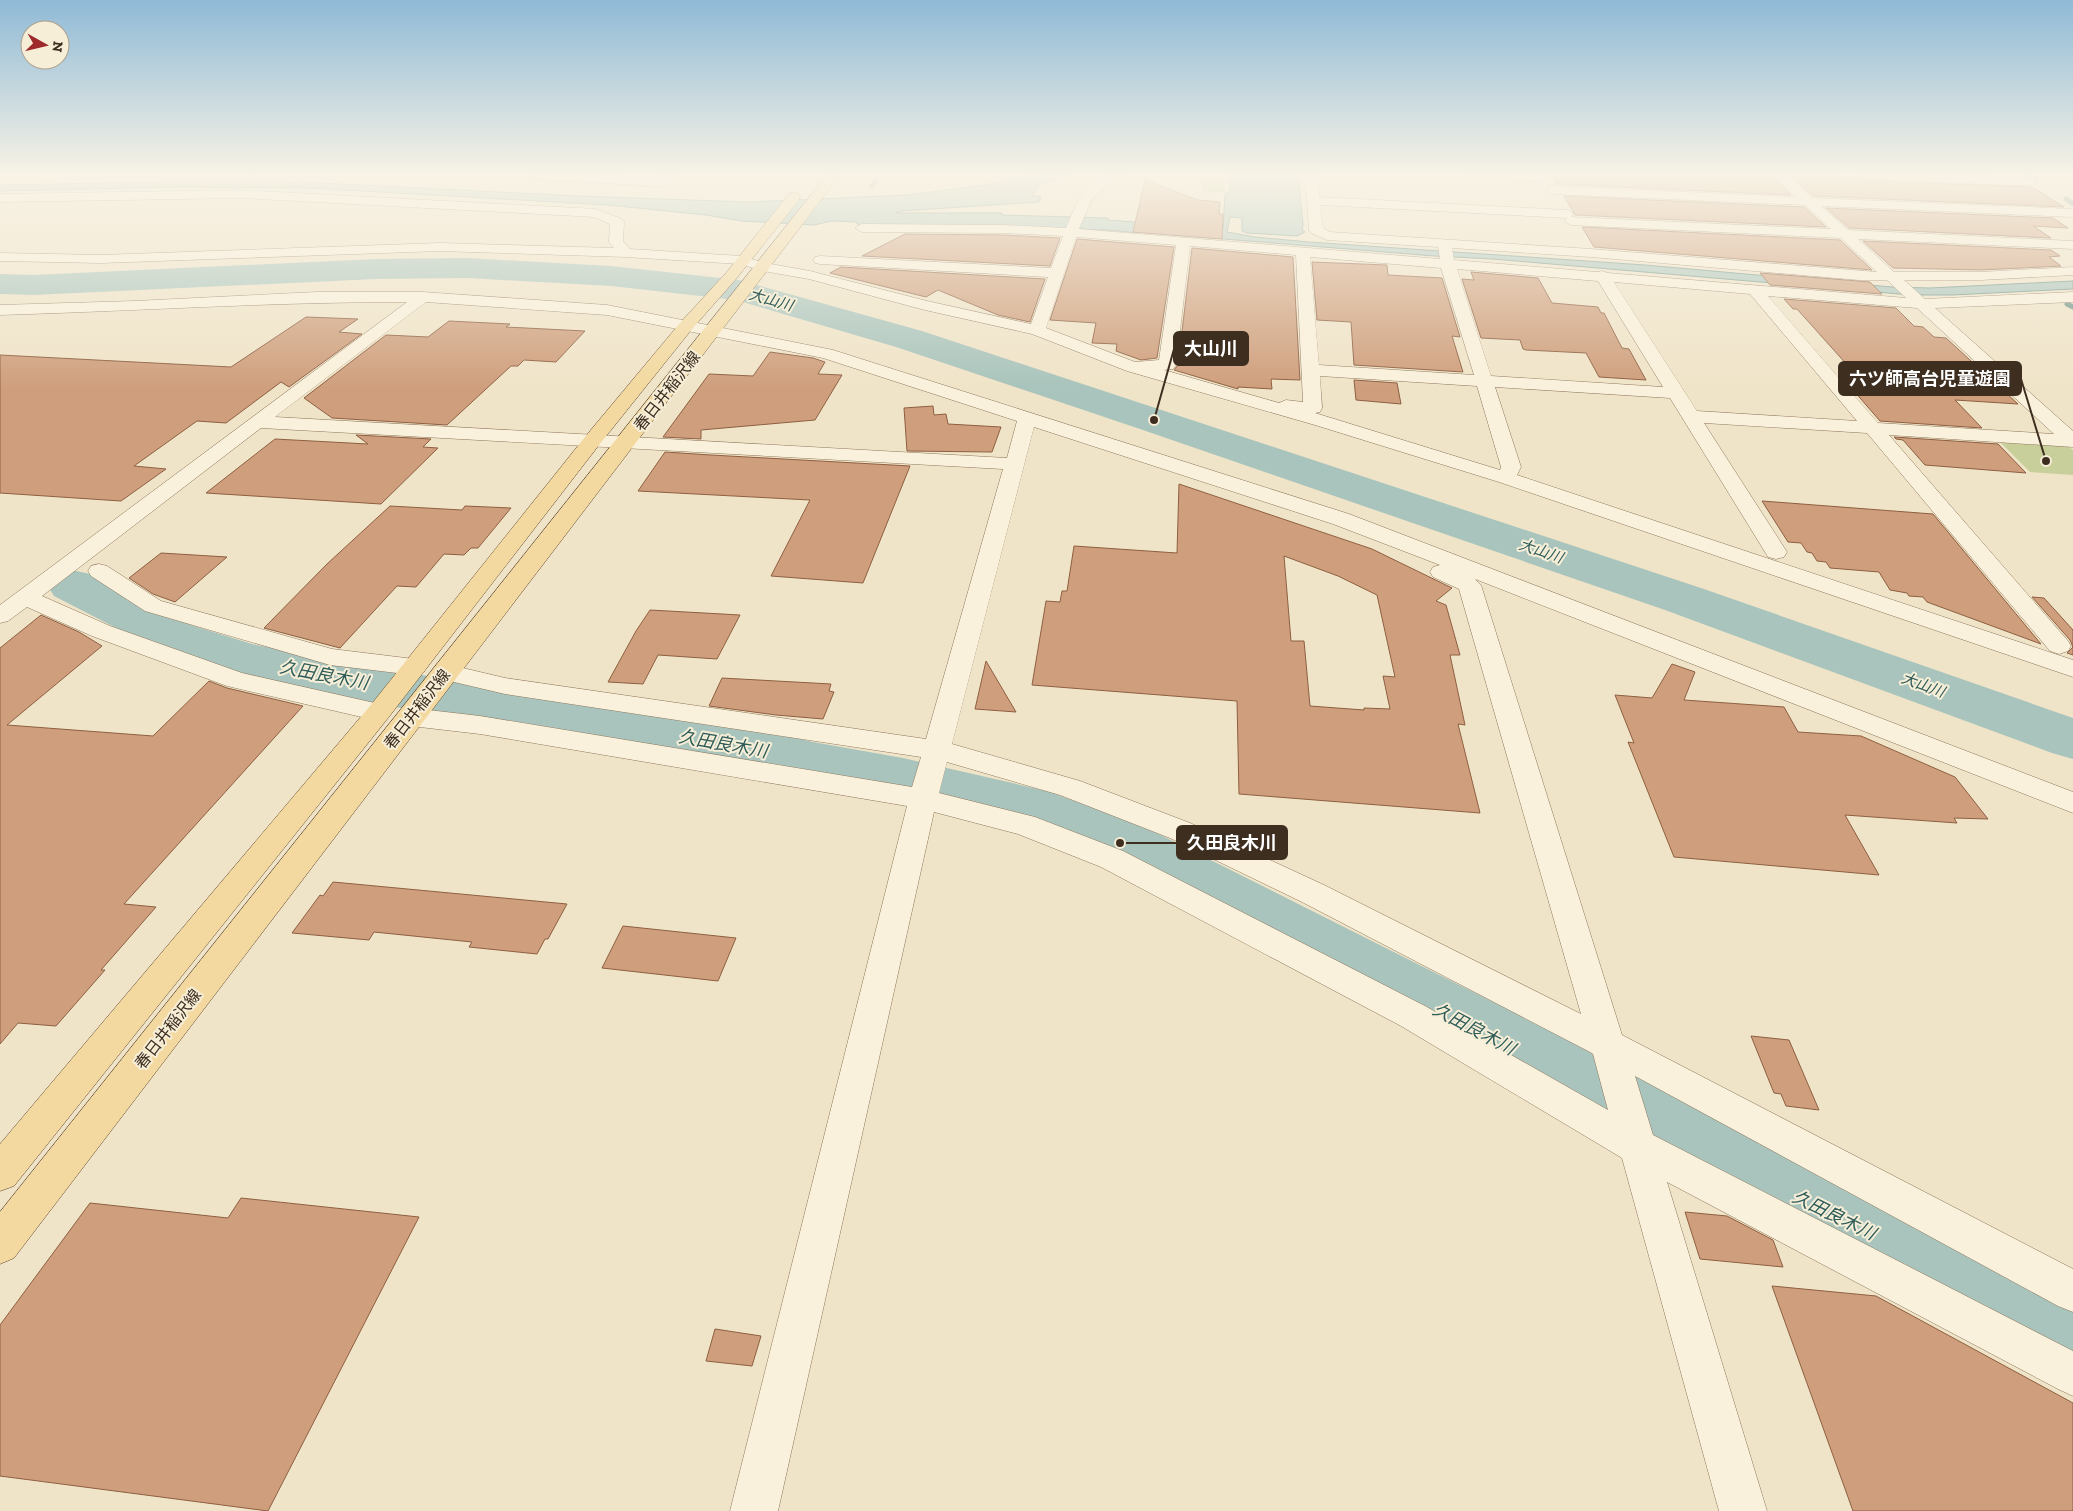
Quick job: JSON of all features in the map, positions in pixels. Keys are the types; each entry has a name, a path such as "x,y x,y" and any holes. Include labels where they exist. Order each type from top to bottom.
{"main road":[{"name":"春日井稲沢線","path":"0,1244 398,711 413,670 592,441 686,326 731,276 754,246"},
{"name":"春日井稲沢線","path":"0,1173 398,711 445,674 779,246"}],"street":[{"path":"620,246 626,252"},
{"path":"1037,330 1066,246"},
{"path":"1133,367 1167,365 1183,246"},
{"path":"1229,246 1448,265 1602,275 1920,302 2072,298"},
{"path":"1444,246 1448,265 1511,467 1506,478"},
{"path":"1469,246 1591,253 1894,280 2073,271"},
{"path":"1586,246 1591,253"},
{"path":"1857,246 2073,441"},
{"path":"0,257 101,259 440,247 746,255 759,272 810,275 924,305 1037,330 1133,367 1322,421 1506,478 2073,669"},
{"path":"1259,404 1313,408 1303,253"},
{"path":"820,260 1057,273"},
{"path":"1602,275 1776,552"},
{"path":"1754,289 2059,646"},
{"path":"0,310 135,306 317,297 423,297 607,310 827,354 1341,520 2073,802"},
{"path":"0,616 423,297"},
{"path":"1312,370 1676,393"},
{"path":"1690,416 2073,441"},
{"path":"754,1511 923,798 1027,419"},
{"path":"257,422 1016,464"},
{"path":"1407,546 1407,557 1469,585 1607,1044 1743,1511"},
{"path":"100,571 153,606 330,657 413,670"},
{"path":"25,597 101,631 236,680 398,711 923,798 1026,825 1112,859 1413,1016 1635,1144 2073,1374"},
{"path":"445,674 505,686 937,751 1006,768 1083,793 1183,833 1268,872 1607,1044 2073,1291"}],"green space":[{"path":"1998,440 2067,445 2073,450 2073,475 2030,472"}],"water":[{"path":"1304,246 1360,246 1645,265 1892,287 1930,288 2073,281 2073,289 1952,295 1911,295 1493,259"}],"building":[{"path":"882,246 1057,246 1050,266 862,256"},
{"path":"1075,246 1174,247 1157,358 1141,360 1116,351 1117,344 1092,343 1096,323 1050,320"},
{"path":"1593,246 1846,246 1872,270"},
{"path":"1868,246 1957,246 2051,250 2060,256 2049,257 2061,266 1981,270 1893,268"},
{"path":"1192,248 1293,257 1300,380 1271,379 1272,389 1238,387 1238,389 1174,370 1178,365"},
{"path":"1312,262 1387,265 1388,275 1442,278 1460,337 1452,336 1463,372 1354,365 1351,322 1317,320"},
{"path":"841,267 1045,279 1030,322 998,315 938,290 926,297 830,273"},
{"path":"1471,272 1538,278 1552,303 1598,307 1601,313 1604,313 1622,348 1629,349 1646,380 1599,377 1586,353 1526,350 1523,349 1520,340 1481,338 1462,279 1474,280"},
{"path":"1760,273 1870,282 1882,294 1770,285"},
{"path":"1784,299 1896,308 1914,326 1923,327 1934,337 1946,338 2018,404 1955,400 1982,428 1880,421 1841,376 1858,377 1797,309 1793,309"},
{"path":"306,317 358,319 339,332 362,334 289,387 281,382 226,423 197,421 134,466 166,469 121,501 0,493 0,355 231,367"},
{"path":"449,321 510,324 506,327 585,331 556,362 524,360 518,366 511,366 447,425 332,418 304,398 386,335 428,337"},
{"path":"770,352 813,358 825,362 818,374 842,375 815,420 701,430 701,439 663,437 709,374 753,376"},
{"path":"1354,380 1397,383 1401,404 1356,400"},
{"path":"933,406 934,415 946,414 948,424 1001,427 992,452 907,451 904,408"},
{"path":"356,435 431,439 423,447 438,448 381,504 206,493 275,439 368,444"},
{"path":"1894,437 1998,444 2026,473 1925,465 1903,440"},
{"path":"665,452 910,466 863,583 771,576 810,500 638,491"},
{"path":"1179,484 1372,549 1452,588 1436,601 1446,605 1460,655 1450,655 1465,725 1458,724 1480,813 1239,794 1237,701 1032,685 1046,601 1060,602 1062,591 1067,591 1074,546 1177,553","holes":["1284,556 1338,576 1377,595 1395,677 1383,676 1390,709 1364,708 1364,710 1310,706 1304,641 1291,641"]},
{"path":"1762,501 1933,514 2041,644 1927,602 1923,597 1909,596 1907,593 1890,590 1879,572 1830,568 1826,562 1817,561 1812,553 1807,552 1801,543 1788,542"},
{"path":"390,506 462,510 465,506 511,508 478,548 471,548 464,555 444,554 416,587 397,586 340,648 264,628 327,564"},
{"path":"161,553 227,557 175,602 153,594 129,578"},
{"path":"2032,597 2044,598 2073,630 2073,647 2070,640"},
{"path":"650,610 740,615 717,659 658,655 643,684 608,682 636,631"},
{"path":"41,615 79,632 102,646 7,725 153,736 209,681 227,688 303,706 124,904 156,907 101,970 105,970 56,1026 18,1023 0,1044 0,648"},
{"path":"2073,647 2073,655 2067,653"},
{"path":"986,661 1016,712 975,709"},
{"path":"1672,664 1695,672 1684,700 1784,707 1798,732 1861,736 1955,777 1988,819 1954,818 1957,823 1845,815 1879,875 1674,857 1628,742 1634,743 1615,695 1652,698"},
{"path":"722,678 831,684 829,691 834,692 823,719 709,706"},
{"path":"333,882 567,904 548,939 545,939 537,954 469,947 472,942 374,932 369,940 292,933 320,895 323,896"},
{"path":"623,926 736,938 718,981 602,968"},
{"path":"1751,1036 1789,1040 1819,1110 1786,1106 1781,1094 1774,1093"},
{"path":"241,1198 419,1217 268,1511 0,1476 0,1325 90,1203 228,1218"},
{"path":"1685,1212 1727,1216 1773,1240 1783,1267 1700,1259"},
{"path":"1772,1286 1876,1296 2073,1403 2073,1511 1853,1511"},
{"path":"715,1329 761,1336 752,1366 706,1361"}],"waterway":[{"name":"大山川","path":"0,284 34,285 376,269 467,268 611,276 739,290 909,339 1154,420 1683,599 2073,739"},
{"path":"2067,304 2073,307"},
{"name":"久田良木川","path":"72,585 172,636 242,659 361,683 776,753 813,763 903,779 1047,814 1120,843 1496,1040 1596,1090 1738,1167 1951,1272 2009,1307 2073,1340"}],"place":[{"name":"大山川","path":"1154,420"},
{"name":"六ツ師高台児童遊園","path":"2046,461"},
{"name":"久田良木川","path":"1120,843"}]}
